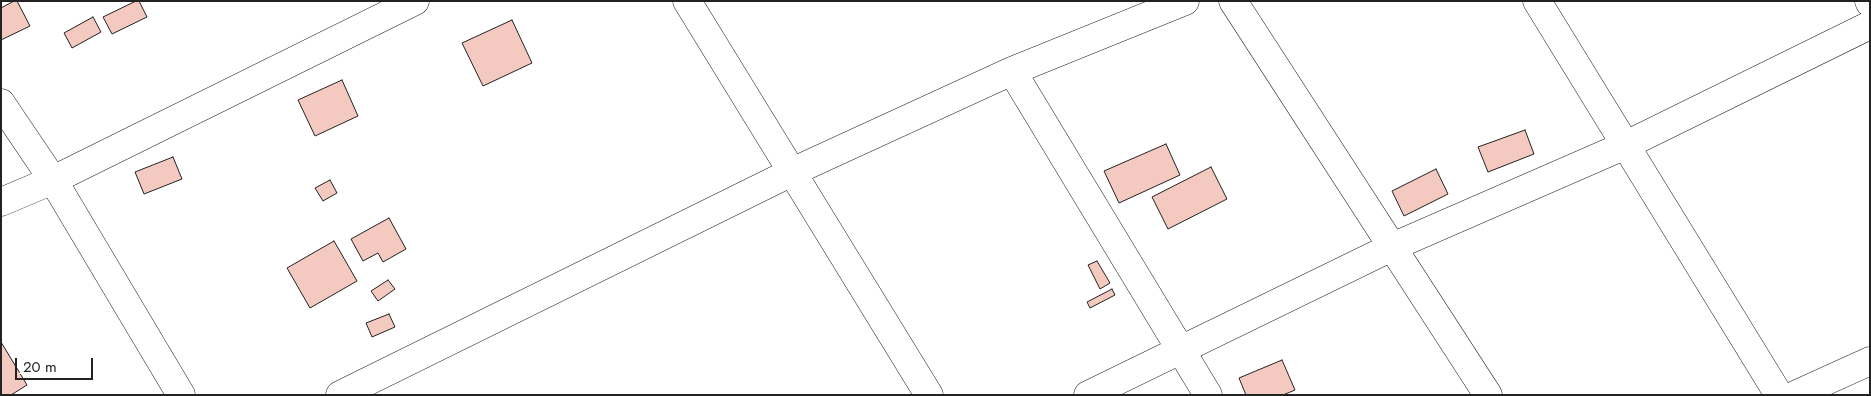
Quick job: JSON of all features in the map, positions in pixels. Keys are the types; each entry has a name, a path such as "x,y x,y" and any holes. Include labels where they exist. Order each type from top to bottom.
{"street":[{"path":"1,202 53,180 415,1"},
{"path":"687,1 930,395"},
{"path":"340,395 792,172 1012,71 1184,1"},
{"path":"1234,1 1488,395"},
{"path":"1538,1 1779,395"},
{"path":"1088,395 1392,247 1626,145 1870,26"},
{"path":"1012,71 1208,395"},
{"path":"1,103 53,180 181,395"},
{"path":"1795,395 1870,361"}],"building":[{"path":"17,1 30,26 1,40 1,8"},
{"path":"139,1 147,17 112,34 103,17"},
{"path":"93,17 101,32 72,48 64,33"},
{"path":"512,20 532,63 483,86 462,43"},
{"path":"342,80 358,116 315,136 298,100"},
{"path":"1525,130 1534,154 1488,172 1478,147"},
{"path":"1166,144 1180,175 1119,203 1104,171"},
{"path":"173,157 182,179 144,194 135,172"},
{"path":"1211,167 1227,199 1168,229 1152,197"},
{"path":"1436,169 1448,194 1404,216 1392,191"},
{"path":"330,180 337,193 323,201 315,188"},
{"path":"389,218 406,249 383,262 378,253 363,261 351,239"},
{"path":"334,241 357,281 310,308 287,268"},
{"path":"1097,261 1110,283 1100,289 1088,265"},
{"path":"388,280 395,289 378,301 371,291"},
{"path":"1112,289 1115,295 1090,308 1087,302"},
{"path":"389,314 395,327 372,337 366,323"},
{"path":"1,342 27,385 11,395 1,395"},
{"path":"1282,360 1295,390 1283,395 1246,395 1239,378"}]}
